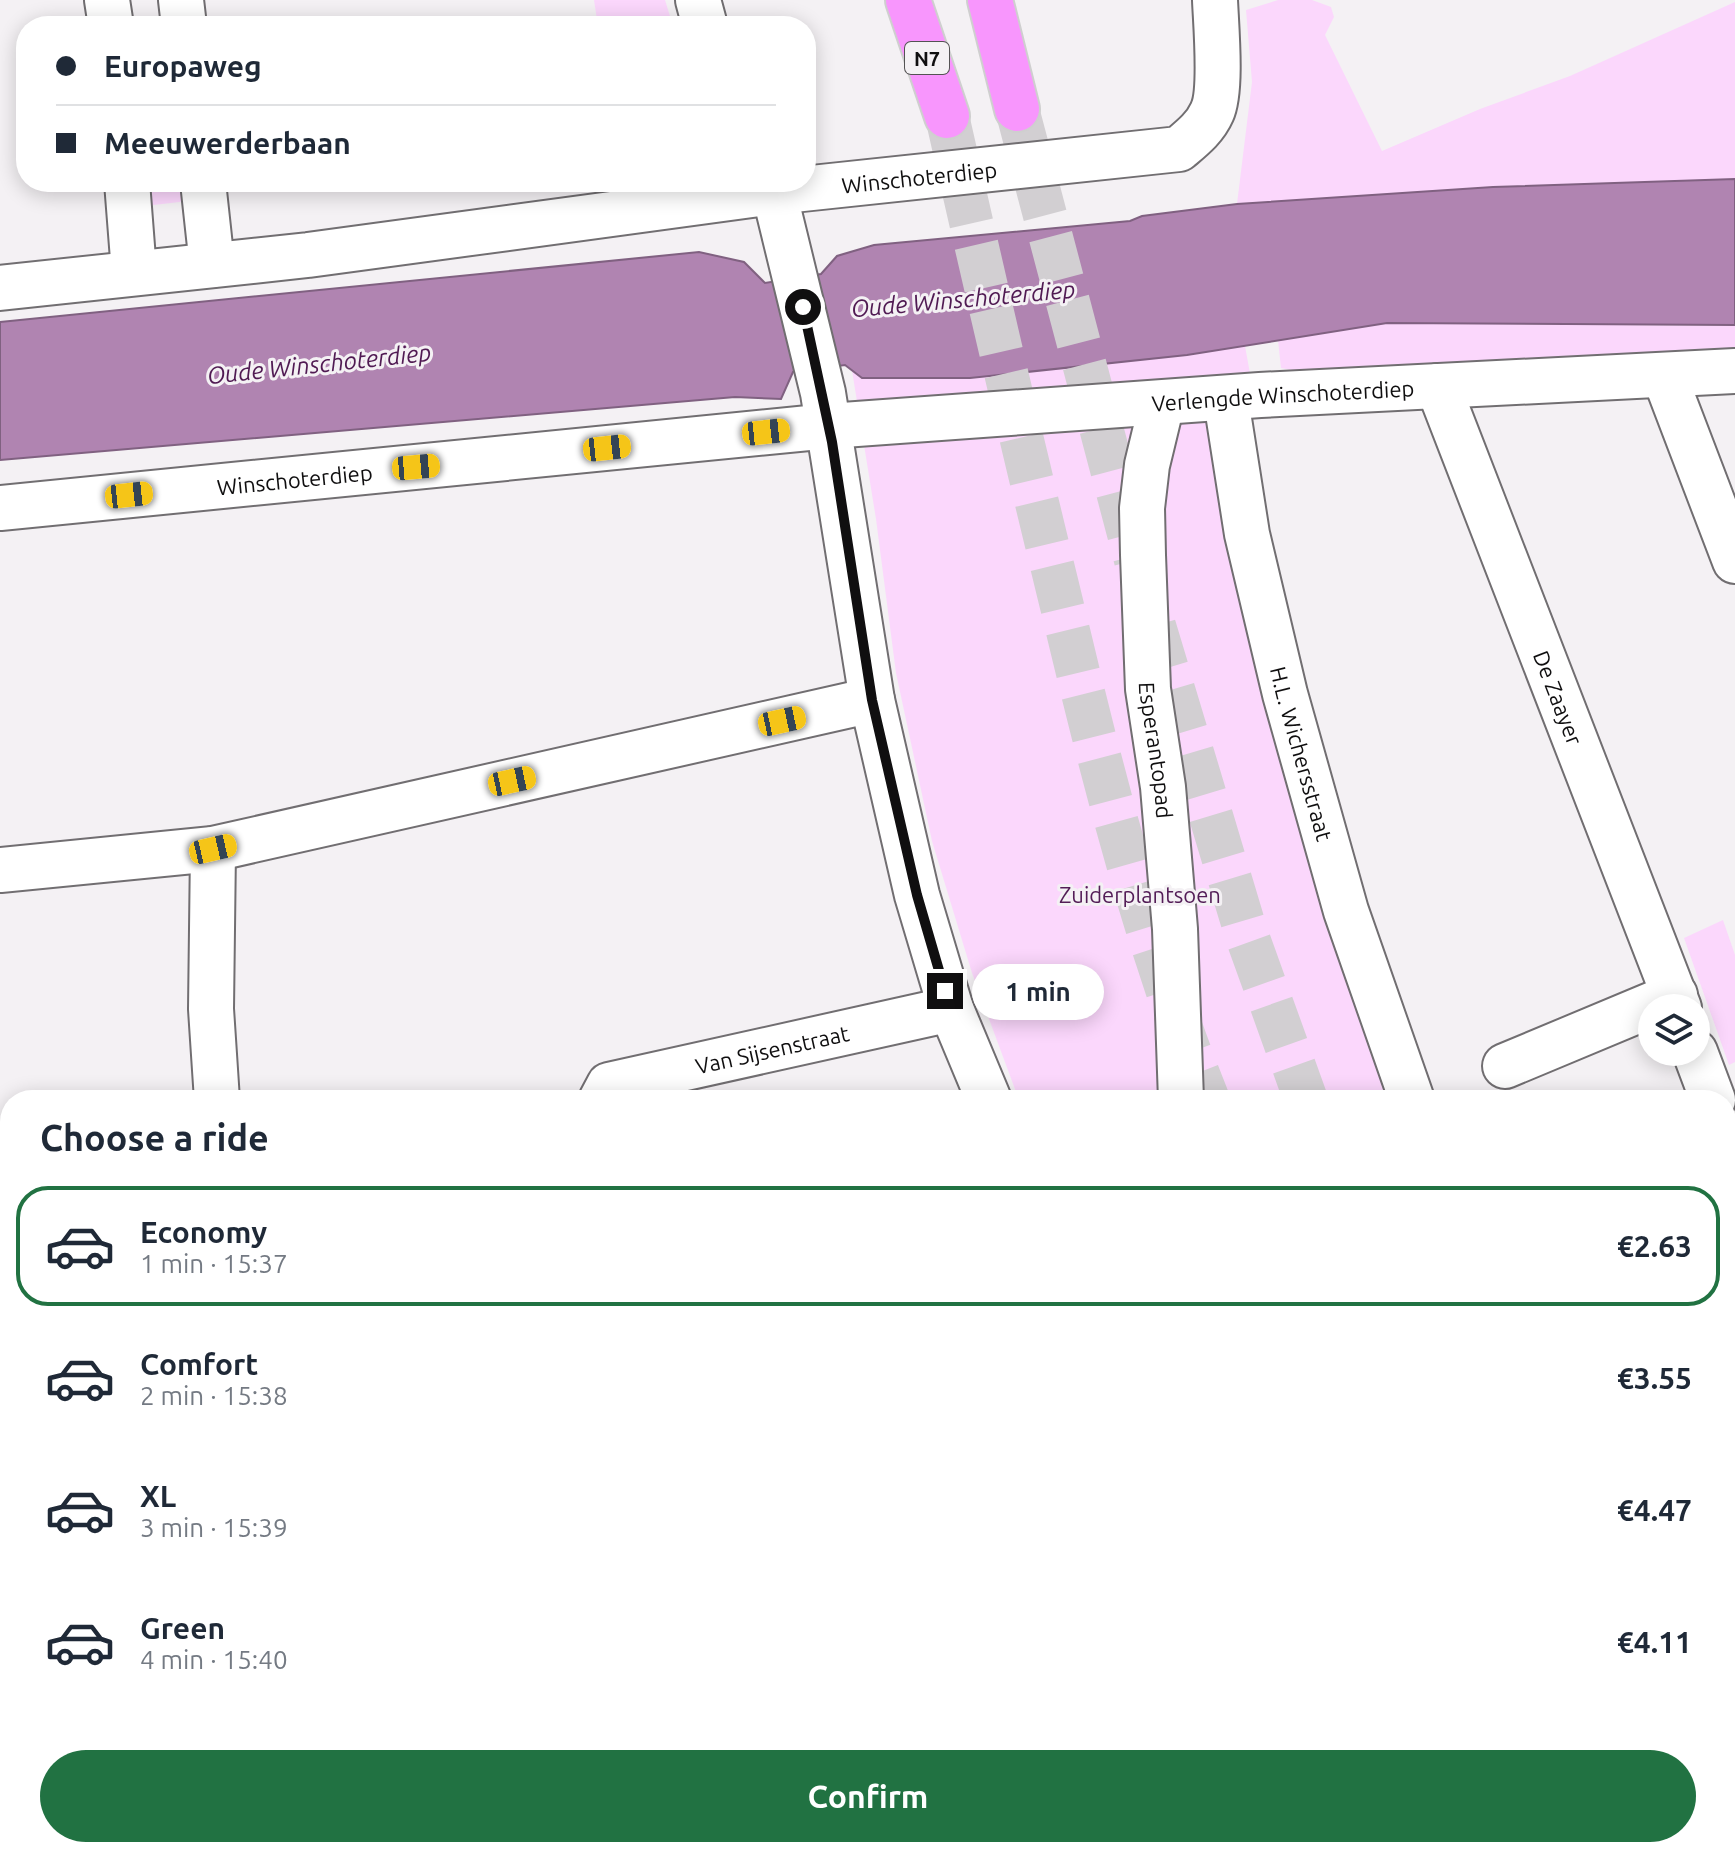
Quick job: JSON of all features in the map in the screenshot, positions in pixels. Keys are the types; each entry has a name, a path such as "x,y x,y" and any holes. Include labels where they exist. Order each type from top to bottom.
{"highway":[{"name":"N7","path":"908,0 947,116 917,0"},
{"path":"990,0 1017,109"}],"street":[{"name":"Winschoterdiep","path":"816,183 1179,149 1201,131 1214,110 1218,55 1215,0"},
{"path":"128,192 134,272"},
{"path":"204,192 212,265"},
{"name":"Winschoterdiep","path":"0,288 308,255 738,192"},
{"path":"773,192 826,410 872,700 917,895 951,1009 985,1090"},
{"name":"Verlengde Winschoterdiep","path":"826,410 1162,403 1260,395 1735,371"},
{"path":"1664,375 1735,561"},
{"name":"De Zaayer","path":"1438,386 1674,994"},
{"name":"H.L. Wichersstraat","path":"1226,400 1247,534 1285,694 1346,911 1409,1090"},
{"name":"Esperantopad","path":"1162,403 1147,465 1142,508 1143,555 1148,689 1163,787 1175,929 1181,1090"},
{"name":"Winschoterdiep","path":"1,515 826,410"},
{"path":"0,870 213,849 872,700"},
{"path":"213,849 211,1009 216,1090"},
{"name":"Van Sijsenstraat","path":"628,1090 951,1009"},
{"path":"1505,1066 1638,1016"},
{"path":"1700,1066 1709,1090"}],"green space":[{"path":"594,0 665,0 670,16 596,16"},
{"path":"1278,0 1312,0 1331,7 1334,17 1325,35 1382,151 1480,109 1570,76 1735,2 1735,179 1237,204 1252,82 1246,10"},
{"path":"143,192 188,192 188,201 145,206"},
{"path":"1387,323 1735,326 1735,356 1326,376 1281,368 1278,340"},
{"name":"Zuiderplantsoen","path":"1245,346 1251,379 1207,380 1397,1090 1015,1090 972,973 932,841 896,673 876,519 850,358 1200,353"},
{"path":"1723,920 1735,955 1735,1062 1729,1065 1710,1011 1710,994 1704,994 1684,938"}],"water":[{"name":"Oude Winschoterdiep","path":"1735,179 1735,325 1387,323 1187,355 970,378 862,378 845,365 793,372 781,399 735,397 0,460 0,322 699,252 744,262 765,283 821,274 837,256 874,245 1130,221 1142,216 1237,204 1493,187"}],"tunnel":[{"path":"1017,109 1136,560"},
{"path":"947,116 1032,484 1109,794 1144,918 1204,1090"},
{"path":"1154,626 1246,933 1302,1090"}],"route":[{"path":"803,307 832,442 872,700 917,895 945,991"}]}
